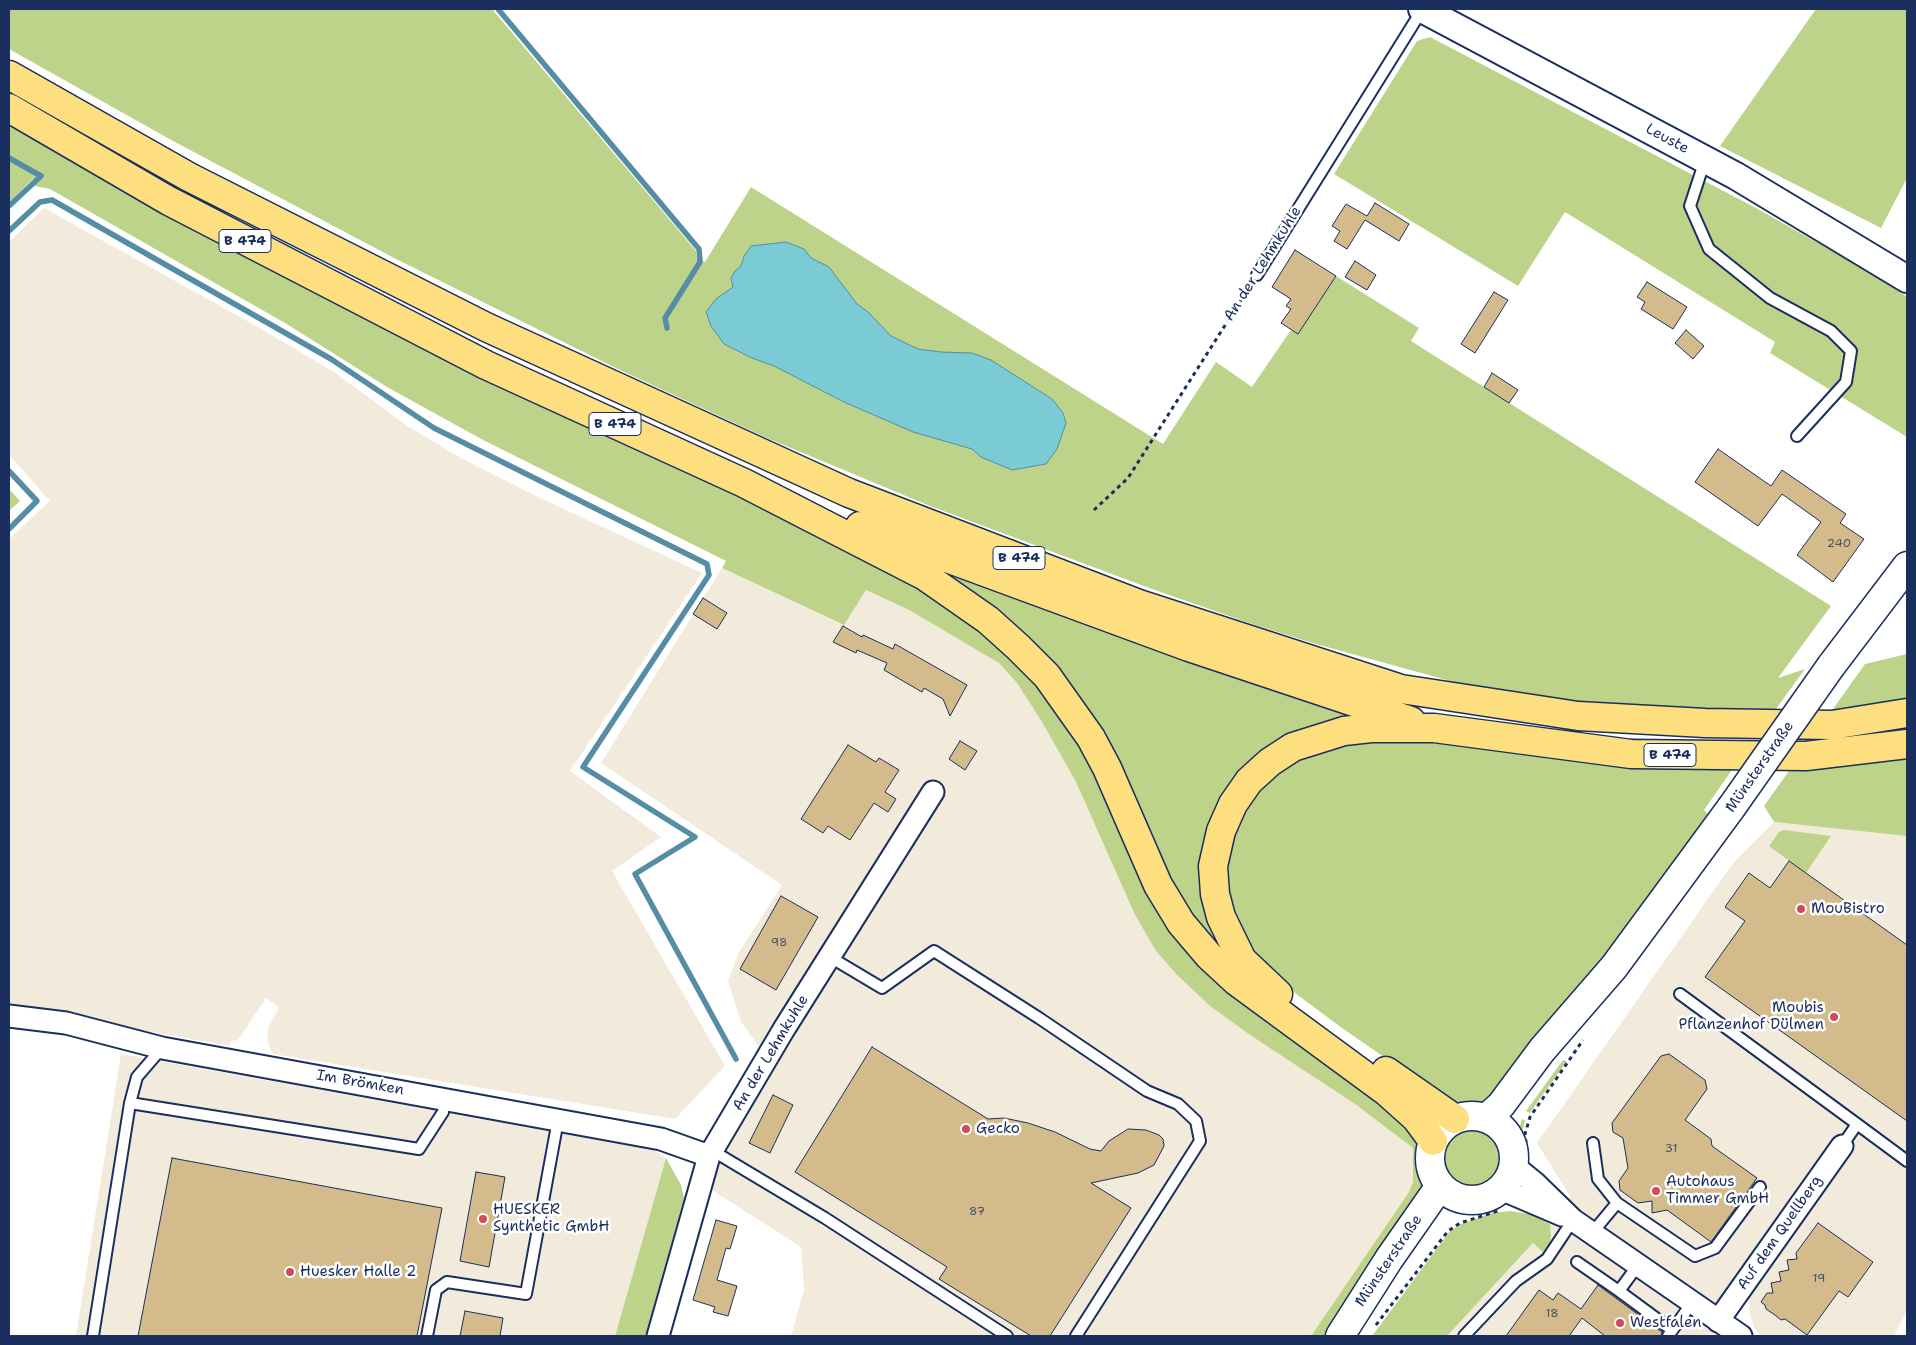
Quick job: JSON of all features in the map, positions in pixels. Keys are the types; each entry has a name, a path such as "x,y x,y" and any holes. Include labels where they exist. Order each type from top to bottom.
{"highway":[{"name":"B 474","path":"9,75 189,177 495,331 849,493 1139,604 1401,689 1578,716 1705,722 1832,724 1907,714"},
{"name":"B 474","path":"9,108 169,201 477,360 744,483 1189,647 1434,728 1631,754 1806,756 1907,744"},
{"path":"744,483 925,576 988,620 1018,647 1047,676 1091,738 1107,768 1158,885 1181,923 1204,950 1236,981 1387,1092 1416,1118 1433,1141"},
{"path":"1434,728 1371,728 1344,731 1293,747 1270,762 1249,781 1233,804 1221,831 1213,866 1215,894 1221,917 1242,960 1281,998 1454,1120"}],"main road":[{"name":"Münsterstraße","path":"1487,1118 1501,1105 1542,1050 1614,967 1732,808 1831,666 1907,566"},
{"name":"Münsterstraße","path":"1516,1170 1517,1114 1558,1057 1614,967"},
{"path":"1465,1116 1487,1118 1505,1131 1516,1170 1491,1196 1480,1200 1468,1200 1448,1191 1434,1176 1430,1164 1430,1152 1433,1141 1446,1125 1454,1120 1465,1116"},
{"name":"Münsterstraße","path":"1340,1336 1389,1259 1448,1191"},
{"name":"Münsterstraße","path":"1344,1336 1402,1268 1448,1191"}],"street":[{"name":"Leuste","path":"1423,9 1736,176 1907,278"},
{"name":"An der Lehmkuhle","path":"658,1336 711,1153 784,1029 933,792"},
{"name":"Im Brömken","path":"9,1016 66,1023 162,1048 661,1138 711,1153"},
{"name":"Auf dem Quellberg","path":"1718,1320 1842,1146"},
{"path":"1516,1170 1536,1184 1573,1220"},
{"path":"1516,1170 1573,1220 1741,1336"}],"lane":[{"name":"An der Lehmkuhle","path":"1257,275 1423,9"},
{"path":"1706,160 1690,206 1709,249 1770,298 1831,331 1851,351 1846,382 1797,436"},
{"path":"830,957 882,988 934,950 1147,1091 1178,1104 1196,1121 1200,1141 1076,1336"},
{"path":"1680,994 1907,1161"},
{"path":"93,1336 130,1103 137,1078 162,1048"},
{"path":"130,1103 419,1149 442,1112 445,1099"},
{"path":"427,1336 436,1290 447,1282 526,1294 558,1120"},
{"path":"1842,1146 1858,1124"},
{"path":"1593,1143 1598,1179 1618,1203 1695,1256 1715,1248 1760,1186"},
{"path":"711,1153 825,1218 1007,1336"},
{"path":"1592,1233 1618,1203"},
{"path":"1464,1336 1516,1281 1547,1259 1573,1220"},
{"path":"1578,1262 1619,1291 1670,1333 1692,1303"},
{"path":"1619,1291 1638,1265"}],"path":[{"name":"An der Lehmkuhle","path":"1094,510 1128,478 1257,275"},
{"path":"1372,1330 1448,1231 1460,1223 1493,1211 1517,1208 1516,1170 1525,1149 1525,1134 1530,1117 1584,1038"}],"shaded area":[{"path":"44,208 258,327 334,372 406,425 459,457 536,496 702,573 570,771 661,837 612,871 725,1066 675,1119 273,1054 267,1041 268,1028 279,1007 266,998 238,1040 231,1041 229,1046 9,1006 9,539 50,501 9,455 9,242"},
{"path":"722,568 843,625 866,590 909,610 999,663 1017,683 1042,722 1076,782 1135,915 1156,951 1177,975 1210,1006 1250,1035 1355,1104 1413,1148 1413,1182 1409,1192 1311,1336 791,1336 804,1290 801,1247 712,1190 721,1157 779,1062 760,1048 741,1022 728,981 738,954 782,885 601,763"},
{"path":"1774,822 1907,836 1907,1311 1894,1336 1761,1336 1754,1327 1750,1315 1749,1299 1754,1284 1719,1320 1741,1336 1447,1336 1533,1243 1551,1236 1550,1224 1570,1196 1537,1143 1733,863"},
{"path":"121,1054 653,1150 666,1158 615,1336 76,1336"}],"green space":[{"path":"9,9 492,9 696,251 697,260 705,262 751,187 1163,444 1216,362 1252,387 1291,330 1298,334 1336,276 1419,328 1411,341 1831,606 1778,678 1805,669 1773,713 1621,709 1472,687 1316,644 1255,625 1152,589 930,506 767,438 624,372 396,259 173,141 9,49"},
{"path":"1816,9 1907,9 1907,178 1881,228 1720,146"},
{"path":"1430,37 1756,208 1880,278 1907,297 1907,437 1770,353 1775,342 1565,212 1518,286 1334,174 1417,41"},
{"path":"9,126 119,187 397,334 598,433 858,551 977,623 1064,712 1167,917 1384,1096 1425,1146 1424,1163 1427,1184 1329,1336 1311,1336 1409,1192 1413,1182 1413,1148 1355,1104 1250,1035 1210,1006 1177,975 1156,951 1135,915 1076,782 1042,722 1017,683 999,663 909,610 866,590 844,625 722,568 726,561 483,440 387,387 285,323 50,189 35,186 33,179 9,202"},
{"path":"9,489 20,501 9,511"},
{"path":"931,566 1191,660 1372,718 1340,724 1217,821 1237,965 1184,910 1115,763"},
{"path":"1907,654 1907,836 1774,822 1764,806 1865,664"},
{"path":"1370,736 1734,767 1704,810 1708,814 1598,965 1542,1029 1492,1103 1480,1108 1464,1109 1398,1073 1384,1057 1291,990 1257,960 1232,921 1223,866 1239,811 1285,762"},
{"path":"1784,830 1831,836 1806,873 1769,846 1779,832"},
{"path":"1563,1060 1567,1061 1530,1113 1526,1111"},
{"path":"1522,1119 1525,1120 1522,1132 1524,1153 1527,1161 1537,1171 1523,1161 1520,1153 1518,1134"},
{"path":"1472,1127 1489,1132 1497,1140 1502,1157 1497,1174 1489,1182 1472,1187 1455,1182 1447,1174 1442,1157 1447,1140 1455,1132"},
{"path":"666,1158 681,1185 684,1198 645,1336 615,1336"},
{"path":"1510,1211 1529,1214 1550,1224 1551,1236 1549,1246 1543,1252 1533,1243 1447,1336 1372,1336 1450,1231 1461,1224 1492,1213"}],"water":[{"path":"786,242 804,249 811,258 829,267 857,304 868,312 891,336 918,349 972,353 991,360 1052,399 1063,413 1066,423 1057,449 1046,464 1012,470 981,457 972,449 913,432 844,402 774,366 752,358 724,344 711,326 706,312 716,299 733,287 731,278 741,266 744,256 751,246"}],"building":[{"path":"1375,203 1409,224 1399,241 1365,220 1347,249 1334,241 1340,231 1332,226 1346,204 1367,216"},
{"path":"1295,250 1336,276 1298,334 1281,323 1291,309 1286,306 1291,299 1272,287"},
{"path":"1355,261 1376,275 1367,290 1345,277"},
{"path":"1647,282 1687,307 1673,329 1641,309 1645,302 1637,297"},
{"path":"1494,292 1508,300 1475,353 1461,344"},
{"path":"1686,330 1704,346 1693,359 1675,343"},
{"path":"1492,373 1518,390 1509,403 1484,387"},
{"path":"1718,449 1771,486 1782,470 1846,514 1840,523 1864,539 1833,582 1797,555 1821,522 1782,494 1758,526 1695,482"},
{"path":"703,598 727,613 717,629 693,614"},
{"path":"843,626 862,637 863,635 893,649 895,644 967,685 950,716 943,699 924,688 922,692 884,670 887,663 857,650 856,653 833,642"},
{"path":"960,741 977,751 965,770 949,759"},
{"path":"848,745 876,762 879,758 899,770 885,792 896,799 888,812 874,803 850,840 828,826 823,833 801,819"},
{"name":"Moubis Pflanzenhof Dülmen","path":"1789,861 1907,945 1907,1121 1705,977 1745,921 1725,907 1749,873 1770,888"},
{"path":"781,896 818,917 776,990 740,969"},
{"path":"872,1047 988,1119 1004,1118 1028,1123 1055,1132 1090,1149 1101,1151 1109,1141 1128,1129 1146,1130 1159,1135 1163,1139 1164,1146 1154,1165 1138,1173 1091,1183 1131,1208 1050,1336 1031,1336 939,1279 947,1267 795,1172"},
{"path":"1669,1054 1705,1080 1707,1089 1685,1120 1711,1139 1712,1146 1757,1178 1711,1242 1667,1210 1652,1213 1652,1201 1638,1203 1620,1190 1619,1181 1628,1168 1623,1138 1613,1132 1612,1123 1661,1056"},
{"path":"773,1095 793,1105 770,1153 749,1143"},
{"name":"Huesker Halle 2","path":"172,1158 442,1208 417,1336 138,1336"},
{"name":"HUESKER Synthetic GmbH","path":"476,1172 505,1177 489,1267 460,1261"},
{"path":"716,1220 737,1226 730,1249 726,1248 717,1280 737,1286 728,1316 713,1312 715,1307 693,1300"},
{"path":"1818,1223 1873,1262 1848,1297 1839,1291 1807,1335 1785,1319 1781,1320 1766,1309 1765,1305 1761,1302 1767,1293 1773,1293 1771,1283 1781,1281 1779,1272 1789,1270 1787,1260 1797,1259 1796,1253"},
{"path":"1598,1285 1662,1332 1661,1336 1605,1336 1582,1318 1569,1336 1506,1336 1539,1290 1553,1300 1558,1293 1581,1309"},
{"path":"465,1311 503,1318 500,1336 460,1336"}],"waterway":[{"path":"498,9 699,249 700,262 665,318 667,328"},
{"path":"9,158 41,176 9,206"},
{"path":"9,231 40,202 52,200 331,359 434,428 707,564 709,575 583,767 695,837 635,874 736,1059"},
{"path":"9,471 37,501 9,529"}],"place":[{"name":"MouBistro","path":"1801,909"},
{"name":"Moubis Pflanzenhof Dülmen","path":"1834,1017"},
{"name":"Gecko","path":"966,1129"},
{"name":"Autohaus Timmer GmbH","path":"1656,1191"},
{"name":"HUESKER Synthetic GmbH","path":"483,1219"},
{"name":"Huesker Halle 2","path":"290,1272"},
{"name":"Westfalen","path":"1620,1323"}]}
